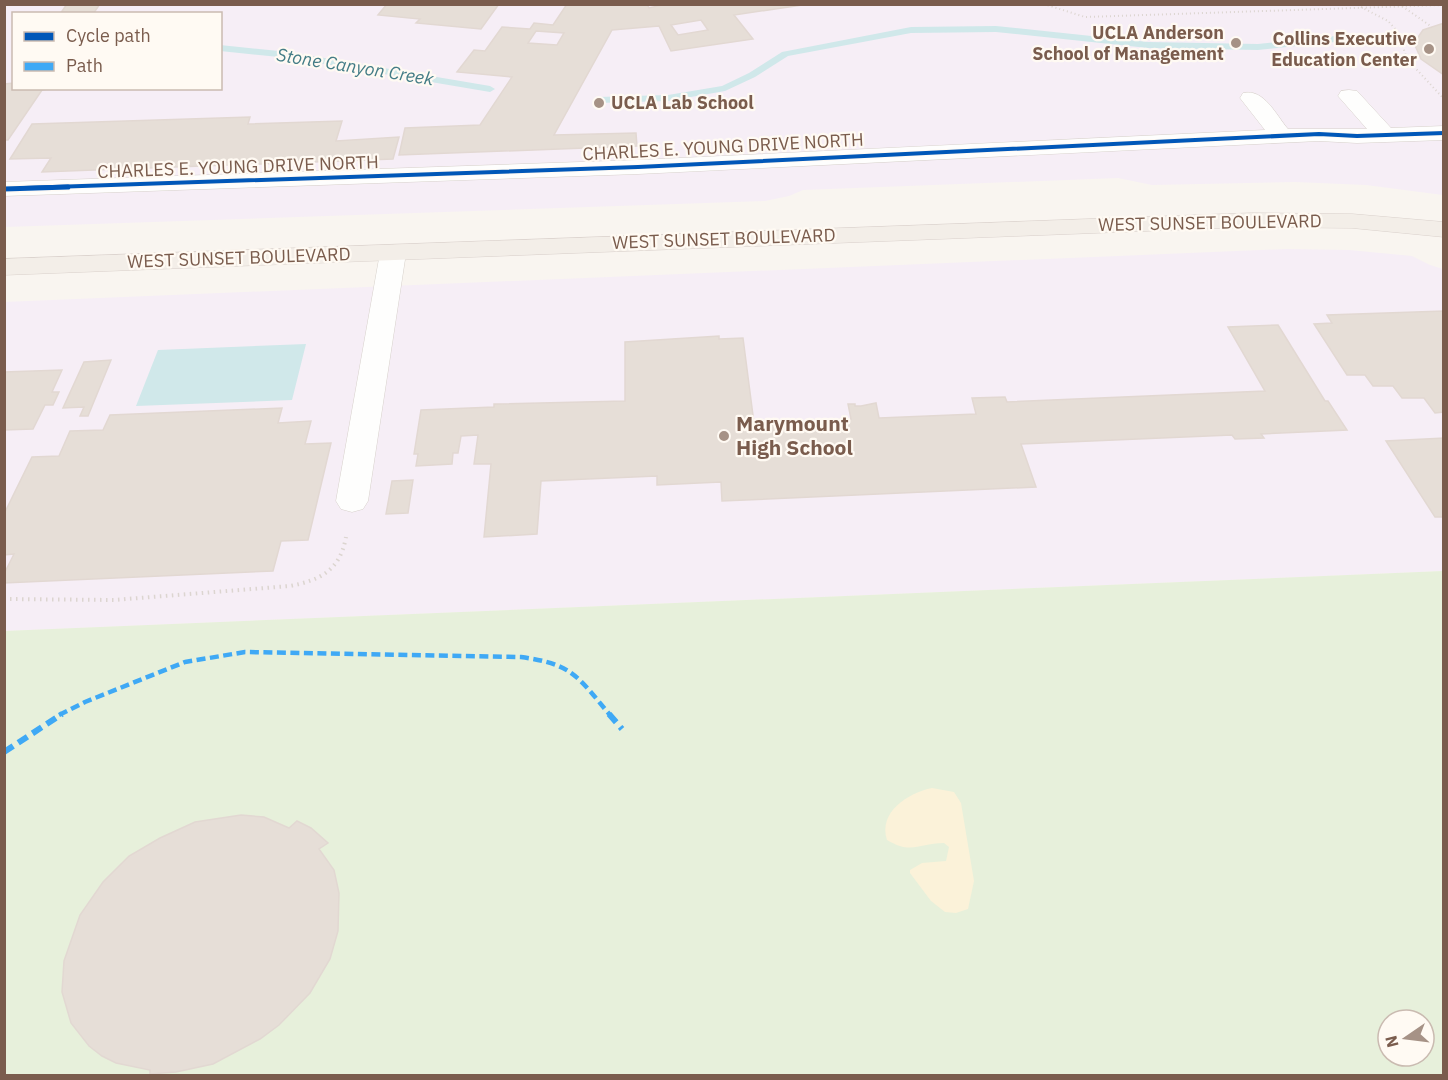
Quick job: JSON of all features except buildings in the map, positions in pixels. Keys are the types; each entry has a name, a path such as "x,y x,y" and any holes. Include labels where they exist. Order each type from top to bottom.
{"main road":[{"name":"WEST SUNSET BOULEVARD","path":"4,267 1252,220 1352,222 1443,230"}],"street":[{"path":"1349,96 1385,135"},
{"path":"1251,98 1281,135"},
{"name":"CHARLES E. YOUNG DRIVE NORTH","path":"4,189 638,166 1281,135 1443,133"},
{"path":"352,501 393,253"}],"path":[{"path":"1044,4 1085,17 1271,9 1443,6"},
{"path":"1265,4 1271,9"},
{"path":"1399,4 1432,27"},
{"path":"1360,7 1398,32 1407,59 1443,99"},
{"path":"4,598 33,601 143,599 276,589 324,576 344,553 352,501"}],"shaded area":[{"path":"4,5 1443,5 1443,195 1366,185 1295,182 1152,185 1118,178 803,190 789,196 765,201 5,227"},
{"name":"Marymount High School","path":"1287,249 1349,250 1412,256 1443,269 1443,571 5,631 4,302"}],"green space":[{"path":"1443,571 1443,1075 5,1075 4,631"}],"sand":[{"path":"932,788 954,792 961,803 974,881 968,909 956,913 945,912 931,901 910,873 910,870 922,863 946,861 949,847 944,843 935,843 903,847 887,840 885,830 887,821 897,805 914,794"}],"water":[{"path":"306,344 292,400 136,406 158,350"}],"waterway":[{"name":"Stone Canyon Creek","path":"598,100 668,98 725,88 752,75 785,54 911,30 996,29 1148,45 1258,47 1345,38"},
{"name":"Stone Canyon Creek","path":"222,48 289,55 490,89"}],"marked path":[{"path":"4,752 50,720 85,702 185,662 245,652 521,657 551,661 575,673 622,729"}],"cycle path":[{"path":"4,189 638,167 1319,134 1357,136 1444,133"}],"place":[{"name":"UCLA Anderson School of Management","path":"1236,43"},
{"name":"Collins Executive Education Center","path":"1429,49"},
{"name":"UCLA Lab School","path":"599,103"},
{"name":"Marymount High School","path":"724,436"}]}
